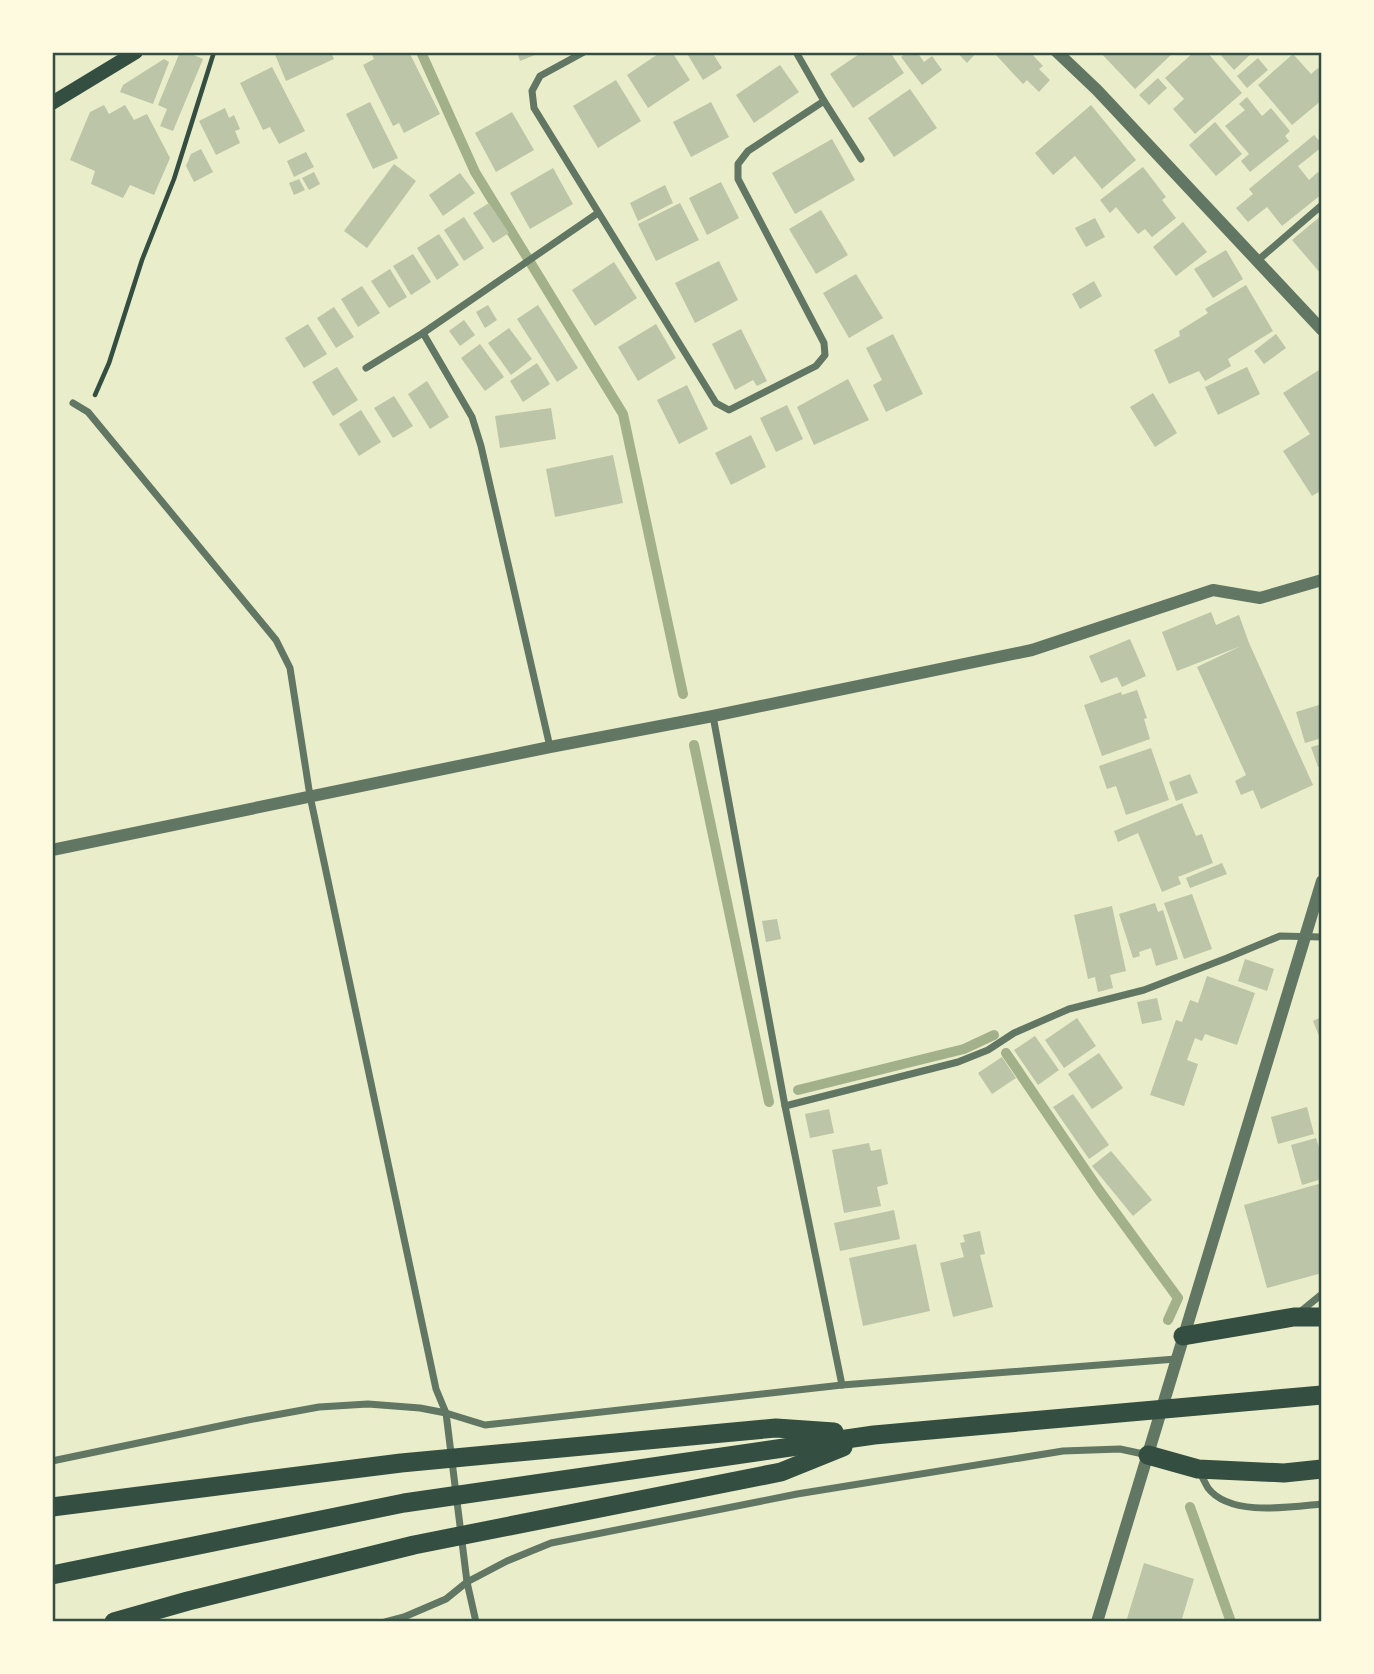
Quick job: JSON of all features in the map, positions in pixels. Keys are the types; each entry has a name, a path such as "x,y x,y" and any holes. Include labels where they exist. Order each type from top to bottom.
{"highway":[{"path":"1183,1336 1294,1317 1321,1317"},
{"path":"52,1575 404,1503 874,1435 1321,1395"},
{"path":"52,1507 401,1463 776,1428 874,1435"},
{"path":"114,1622 414,1545 781,1472 874,1435"},
{"path":"1148,1455 1198,1469 1284,1474 1321,1469"}],"main road":[{"path":"52,103 136,52"}],"street":[{"path":"584,52 540,76 532,91 534,108 716,403 729,410 816,366 825,355 824,343 738,179 737,164 748,151 824,101"},
{"path":"796,52 861,159"},
{"path":"1057,52 1097,90 1321,330"},
{"path":"1257,261 1321,205"},
{"path":"366,368 423,333 598,213"},
{"path":"423,333 472,417 481,446 550,747"},
{"path":"73,403 88,411 276,640 289,668 310,796 436,1389 446,1413 467,1582 476,1622"},
{"path":"52,850 1032,650 1213,590 1260,598 1321,580"},
{"path":"713,716 785,1106 842,1385"},
{"path":"1097,1622 1321,881"},
{"path":"785,1106 958,1062 1069,1009 1144,990 1280,936 1321,937"},
{"path":"1294,1317 1321,1294"},
{"path":"52,1461 319,1407 368,1404 420,1408 485,1425 842,1385 1176,1359"},
{"path":"385,1622 446,1600 467,1582 507,1561 551,1543 797,1494 1063,1451 1119,1449 1148,1455"},
{"path":"1198,1469 1210,1490 1225,1501 1244,1507 1321,1504"}],"path":[{"path":"88,411 109,363 142,261 174,179 214,52"}],"building":[{"path":"180,52 203,59 173,131 160,126 167,109 158,105"},
{"path":"274,52 331,52 334,59 286,81"},
{"path":"371,52 409,52 440,114 404,133 399,123 393,126 363,65 374,59"},
{"path":"517,52 540,52 540,53 520,61"},
{"path":"661,52 672,52 690,80 648,108 627,75"},
{"path":"686,52 712,52 722,68 703,80"},
{"path":"862,52 890,52 904,73 853,108 830,74"},
{"path":"908,52 917,52 924,62 932,56 942,70 922,85 901,57"},
{"path":"957,52 977,52 967,63"},
{"path":"999,52 1030,52 1043,66 1039,69 1050,80 1039,92 1027,80 1023,84 996,55"},
{"path":"1100,52 1174,52 1135,89"},
{"path":"1194,52 1207,52 1242,93 1195,134 1173,109 1184,99 1165,78"},
{"path":"1218,52 1253,52 1234,70"},
{"path":"1293,54 1311,74 1318,68 1322,73 1322,100 1292,125 1258,85"},
{"path":"1258,58 1268,70 1247,88 1237,76"},
{"path":"164,59 169,62 153,104 120,92 123,85"},
{"path":"780,65 799,92 754,123 736,95"},
{"path":"272,67 305,131 279,144 270,127 263,130 240,83"},
{"path":"1158,78 1167,88 1149,105 1139,95"},
{"path":"616,80 641,121 598,148 573,106"},
{"path":"910,89 937,128 894,157 868,118"},
{"path":"1247,97 1262,116 1271,108 1290,131 1285,136 1289,141 1250,172 1241,161 1249,154 1225,126 1245,110 1239,104"},
{"path":"370,102 398,158 373,169 346,114"},
{"path":"711,102 729,137 691,157 673,122"},
{"path":"104,105 109,114 125,105 134,120 147,114 170,158 154,195 130,185 123,198 91,184 95,171 70,160 90,112"},
{"path":"1091,105 1136,160 1102,189 1075,156 1053,175 1035,153"},
{"path":"225,108 229,118 234,115 240,129 235,131 240,143 216,155 199,121"},
{"path":"512,112 534,150 496,172 475,133"},
{"path":"1215,122 1242,154 1216,176 1189,145"},
{"path":"1314,135 1322,147 1298,166 1309,180 1318,172 1322,177 1322,194 1282,226 1267,207 1248,222 1236,208 1253,194 1249,189"},
{"path":"832,139 855,180 795,214 772,173"},
{"path":"201,149 213,172 194,182 186,166 191,154"},
{"path":"306,152 314,167 294,177 287,161"},
{"path":"394,164 416,181 367,248 344,231"},
{"path":"1143,167 1166,197 1162,200 1176,218 1152,237 1145,229 1138,234 1116,207 1110,213 1100,200"},
{"path":"553,168 573,204 530,229 510,193"},
{"path":"314,172 320,184 309,190 302,178"},
{"path":"460,173 475,193 443,216 429,195"},
{"path":"299,179 305,190 294,195 289,183"},
{"path":"721,182 739,218 707,235 689,198"},
{"path":"665,185 673,203 638,221 630,203"},
{"path":"489,203 509,233 493,243 473,213"},
{"path":"680,203 699,240 656,261 638,224"},
{"path":"821,210 848,255 816,274 789,229"},
{"path":"1322,215 1322,275 1292,240"},
{"path":"464,217 484,248 464,261 444,230"},
{"path":"1095,218 1105,237 1086,247 1075,228"},
{"path":"1183,222 1207,252 1176,276 1153,247"},
{"path":"439,234 459,265 437,280 417,248"},
{"path":"1226,250 1243,279 1213,298 1194,269"},
{"path":"413,254 431,282 411,295 393,266"},
{"path":"719,261 738,300 695,323 675,283"},
{"path":"614,262 637,298 595,326 572,290"},
{"path":"390,269 407,297 389,308 371,281"},
{"path":"856,274 883,318 849,338 823,293"},
{"path":"1094,281 1102,296 1080,309 1072,294"},
{"path":"1246,285 1273,331 1228,359 1231,366 1205,381 1199,371 1169,384 1154,350 1180,336 1179,331 1208,313 1205,309"},
{"path":"362,286 380,313 358,327 341,299"},
{"path":"488,305 497,320 485,328 476,312"},
{"path":"538,305 578,368 557,382 517,319"},
{"path":"334,307 354,337 336,348 317,318"},
{"path":"464,320 475,335 460,346 449,331"},
{"path":"308,324 327,354 304,368 285,338"},
{"path":"656,324 676,358 638,381 618,347"},
{"path":"509,328 532,359 511,375 488,343"},
{"path":"741,329 767,381 757,386 753,380 735,390 712,344"},
{"path":"893,334 923,394 886,412 873,385 882,380 866,348"},
{"path":"1276,334 1286,348 1264,364 1254,351"},
{"path":"480,344 504,377 485,391 461,358"},
{"path":"537,363 550,384 523,402 510,381"},
{"path":"337,367 358,400 333,416 312,382"},
{"path":"1247,367 1260,394 1218,415 1205,387"},
{"path":"1322,368 1322,446 1319,447 1322,451 1322,490 1312,496 1283,451 1310,434 1283,393"},
{"path":"848,379 869,420 814,445 797,407"},
{"path":"427,381 449,417 430,429 408,394"},
{"path":"687,385 708,429 679,444 657,400"},
{"path":"1153,393 1177,433 1155,447 1130,407"},
{"path":"394,396 413,426 393,438 374,408"},
{"path":"787,405 803,439 776,452 760,418"},
{"path":"551,408 556,439 500,448 495,416"},
{"path":"361,410 381,442 359,456 339,424"},
{"path":"751,435 766,467 731,485 715,453"},
{"path":"613,455 623,503 555,517 546,469"},
{"path":"1211,612 1216,625 1239,615 1313,785 1261,809 1253,790 1241,795 1235,781 1246,775 1197,667 1241,646 1177,671 1162,632"},
{"path":"1130,639 1146,676 1122,687 1117,677 1101,683 1089,656"},
{"path":"1137,690 1147,718 1144,719 1150,739 1102,756 1084,705 1121,692 1122,695"},
{"path":"1322,704 1322,738 1305,743 1296,712"},
{"path":"1322,744 1322,765 1318,767 1311,747"},
{"path":"1151,748 1169,800 1126,815 1116,786 1107,789 1099,766"},
{"path":"1190,774 1198,793 1176,801 1169,782"},
{"path":"1182,803 1196,836 1202,834 1213,863 1178,877 1181,884 1162,892 1138,833 1118,842 1114,831"},
{"path":"1222,863 1227,874 1190,888 1186,878"},
{"path":"1192,894 1212,949 1184,959 1164,903"},
{"path":"1155,903 1158,912 1163,910 1178,959 1156,966 1151,948 1139,952 1140,956 1133,958 1119,914"},
{"path":"1112,906 1126,971 1110,975 1113,988 1098,992 1095,977 1088,979 1074,915"},
{"path":"777,919 781,939 766,942 762,921"},
{"path":"1245,959 1274,969 1267,991 1238,981"},
{"path":"1207,976 1255,993 1237,1045 1205,1034 1202,1041 1195,1038 1187,1060 1198,1064 1184,1106 1150,1095 1176,1020 1182,1022 1190,1000 1198,1003"},
{"path":"1157,998 1162,1020 1142,1024 1137,1002"},
{"path":"1321,1017 1321,1041 1313,1021"},
{"path":"1077,1018 1096,1046 1064,1068 1045,1040"},
{"path":"1035,1036 1059,1070 1038,1085 1014,1050"},
{"path":"1099,1053 1123,1088 1092,1109 1068,1074"},
{"path":"1002,1057 1016,1078 992,1094 978,1073"},
{"path":"1073,1094 1109,1145 1089,1159 1053,1107"},
{"path":"1307,1107 1314,1134 1278,1144 1271,1117"},
{"path":"829,1109 834,1133 810,1138 805,1114"},
{"path":"1316,1138 1322,1157 1322,1179 1302,1185 1291,1145"},
{"path":"869,1143 871,1151 881,1149 888,1184 877,1187 881,1206 844,1213 832,1150"},
{"path":"1111,1151 1152,1200 1133,1216 1092,1166"},
{"path":"1322,1183 1322,1273 1267,1288 1244,1205"},
{"path":"894,1210 900,1239 840,1251 834,1223"},
{"path":"980,1231 985,1254 980,1255 993,1307 953,1317 940,1263 964,1257 960,1243 965,1242 963,1235"},
{"path":"916,1244 930,1311 863,1326 849,1258"},
{"path":"1144,1563 1194,1579 1181,1622 1126,1622"}],"waterway":[{"path":"421,52 475,172 623,414 683,694"},
{"path":"694,745 769,1102"},
{"path":"798,1090 964,1049 994,1035"},
{"path":"1006,1053 1099,1190 1178,1298 1168,1320"},
{"path":"1190,1507 1231,1622"}]}
